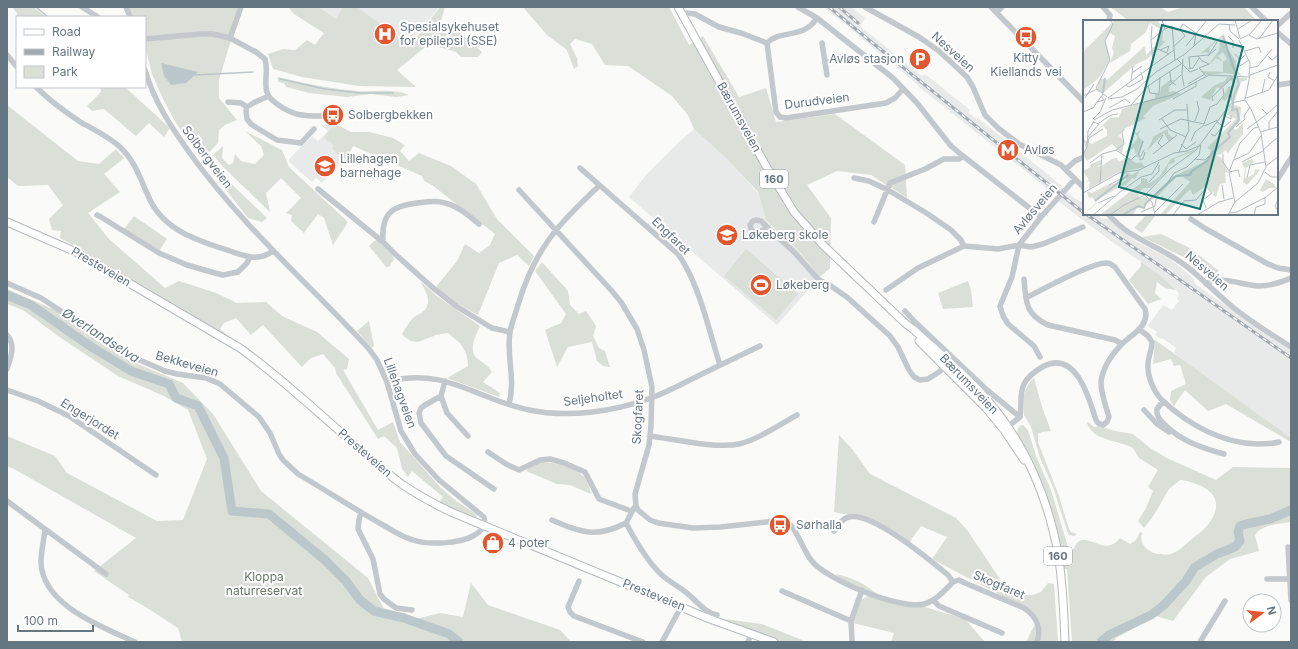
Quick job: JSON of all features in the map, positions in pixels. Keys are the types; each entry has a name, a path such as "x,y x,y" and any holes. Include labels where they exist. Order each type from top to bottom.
{"main road":[{"name":"Bærumsveien","path":"678,7 772,178 794,212 813,236 828,251 913,329 946,364 982,395 1006,429 1033,474 1046,506 1056,542 1065,642"},
{"name":"Presteveien","path":"7,222 76,252 240,348 295,391 385,471 403,485 441,507 681,607 774,642"}],"street":[{"path":"82,7 96,16"},
{"path":"230,38 241,7"},
{"path":"798,7 817,18 892,78 917,103 951,146 1041,217"},
{"name":"Nesveien","path":"865,7 912,33 938,51 961,71 970,83 985,114 998,128 1019,144 1066,169 1083,187"},
{"path":"991,7 1083,101"},
{"path":"996,12 1002,7"},
{"path":"1103,7 1110,14 1109,20"},
{"path":"1252,7 1265,20"},
{"path":"686,13 695,14 719,27 741,33 767,43 774,38 802,31 814,24 817,18"},
{"path":"1278,25 1291,13"},
{"path":"1278,33 1291,44"},
{"path":"146,39 200,34 213,34 230,38 256,52 265,59 267,72 266,86 269,96 274,102 290,113 304,116 331,116"},
{"name":"Durudveien","path":"767,43 776,112 780,117 786,118 886,102 895,98 903,89"},
{"name":"Durudveien","path":"822,43 827,75"},
{"path":"7,55 16,66"},
{"path":"825,63 843,56"},
{"name":"Solbergveien","path":"146,73 155,98 166,120 216,188 268,247"},
{"path":"1278,85 1291,83"},
{"path":"37,88 64,111 119,146 137,169 150,201 163,219 169,224 190,236 214,246 250,257 262,257 273,251"},
{"path":"247,107 269,96"},
{"path":"228,102 241,103 247,107"},
{"path":"247,107 246,115 251,124 277,140 301,143 314,129"},
{"path":"874,222 890,183 925,169 944,159 959,159 963,156"},
{"path":"1066,169 1083,157"},
{"path":"1278,178 1291,158"},
{"name":"Engfaret","path":"580,168 678,254 685,264 698,294 720,365"},
{"path":"854,178 869,181 888,190 951,230 961,240 964,246"},
{"name":"Avløsveien","path":"1040,357 1034,346 1008,324 1000,310 1001,301 1012,277 1019,245 1075,178"},
{"path":"509,404 513,386 510,332 530,270 544,245 555,231 599,186"},
{"path":"318,189 383,242 432,287 460,308 492,328 510,332"},
{"name":"Skogfaret","path":"518,190 611,290 637,329 652,387 652,398 650,436 645,460 636,488 633,509"},
{"path":"383,242 382,228 388,214 394,208 407,204 433,201 444,202 458,209 479,224"},
{"path":"97,215 159,254 187,265 208,271 223,275 231,274 242,269 250,257"},
{"name":"Nesveien","path":"1109,215 1118,225 1130,234 1174,257 1188,267 1237,311 1291,347"},
{"path":"1191,219 1268,264 1278,268 1291,270"},
{"path":"886,290 918,268 964,246 998,249 1019,245 1031,247 1043,244 1083,227"},
{"path":"768,228 794,252 819,280 831,286 848,298 890,336 898,347 908,370 914,377 920,380 928,378 939,372 946,364"},
{"name":"Lillehagveien","path":"268,247 369,349 377,360 386,382 401,431 415,454 455,495 482,514 485,519 484,525"},
{"path":"1006,429 1020,417 1024,384 1040,368 1053,362 1069,367 1075,373 1080,379 1086,392 1096,420 1098,423 1103,425 1107,422 1109,416 1101,383 1105,367 1122,344 1139,329 1146,314 1145,309 1115,267 1110,263 1099,264 1084,270 1026,298"},
{"path":"1206,284 1214,280 1267,286 1277,284 1291,278"},
{"path":"1024,279 1027,306 1039,321 1048,325 1115,340 1122,344"},
{"name":"Bekkeveien","path":"7,283 41,298 135,358 165,371 206,378 220,384 259,417 270,433 279,454 289,467 298,474 405,537 423,542 453,542 465,540 478,533 482,530 484,525"},
{"name":"Bærumsveien","path":"906,311 914,321 982,385 1020,417"},
{"path":"1139,329 1148,336 1152,342 1148,371 1156,393 1163,401 1186,419 1206,431 1225,439 1249,443 1272,444 1279,442"},
{"path":"7,335 12,343 12,350 7,369"},
{"name":"Seljeholtet","path":"386,382 400,378 413,377 445,381 470,389 496,401 537,411 569,414 610,409 652,398 760,346"},
{"path":"445,381 441,396 447,413 468,436"},
{"name":"Engerjordet","path":"7,390 38,401 69,416 156,475"},
{"path":"441,396 421,408 419,413 421,423 446,456 494,489"},
{"path":"1163,401 1156,409 1156,414 1160,420 1173,432 1196,445 1224,454"},
{"path":"1144,410 1157,424 1171,433 1173,432"},
{"path":"650,436 711,444 739,444 768,431 797,415"},
{"path":"488,452 506,464 519,470 540,460 550,459 564,463 584,472 599,499 633,509 658,523 693,528 728,526 779,520 788,521 811,561 828,574 872,594 908,604 924,604 932,600 953,582"},
{"path":"7,501 106,574"},
{"path":"552,520 572,529 591,533 613,528 626,523 633,509"},
{"path":"362,512 358,528 373,559 380,594 396,608 412,610"},
{"name":"Skogfaret","path":"834,532 841,520 854,516 863,519 908,543 948,575 953,582 959,580 1012,602 1031,613 1039,628 1037,642"},
{"path":"626,523 657,570 687,593 704,610 711,614 717,615"},
{"path":"46,529 41,563 44,577 53,593 64,603 88,619 135,642"},
{"path":"1288,547 1291,600"},
{"path":"1267,579 1290,580"},
{"path":"579,581 568,607 574,616 643,642"},
{"path":"852,640 850,621 862,590"},
{"path":"782,591 850,621"},
{"path":"932,600 939,606 1002,633"},
{"path":"1200,642 1225,600"},
{"path":"662,642 681,607"},
{"path":"748,642 751,634"}],"shaded area":[{"name":"Spesialsykehuset for epilepsi (SSE)","path":"310,7 439,7 396,61"},
{"path":"824,7 851,7 865,18 860,26 922,76 925,74 970,110 968,113 977,119 978,118 1062,186 1061,187 1074,198 1083,202 1083,215 1099,215 1101,218 1109,219 1134,240 1172,260 1194,279 1195,284 1291,350 1291,438 1174,353 1176,348 1155,335 1157,332 1148,326 1163,305 1172,310 1173,308 1175,309 1174,307 1179,301 1177,299 1179,294 1176,290 1161,276 1058,201 1061,197 1056,193 1054,195"},
{"path":"161,63 198,72 186,83 171,85 164,76"},
{"path":"333,122 350,132 361,132 341,165 340,164 322,183 316,178 312,182 289,162 289,159 312,136 318,141 328,131 322,126"},
{"name":"Løkeberg skole","path":"694,129 727,159 758,193 766,220 797,249 820,277 777,325 629,197 646,175"}],"green space":[{"path":"12,7 34,7 45,16 17,16 17,13"},
{"path":"126,7 241,7 219,80 219,98 237,120 225,125 219,130 218,143 202,160 176,123 152,74 146,50 146,16 130,16"},
{"path":"288,7 318,7 336,19 343,7 357,7 410,46 440,7 445,7 439,28 458,31 482,52 478,57 461,57 456,52 429,44 397,70 416,87 359,86 302,77 273,69 268,54 283,49 295,50 307,40 315,45 324,33 294,14"},
{"path":"523,7 669,7 689,45 703,36 739,97 766,88 776,122 835,114 905,165 907,198 871,175 837,171 807,185 831,218 830,268 820,277 797,249 766,220 758,192 727,159 694,129 688,115 672,96 628,66 605,65 592,44 575,39 570,44 577,58 578,66 574,69 567,50 547,35"},
{"path":"1110,7 1160,7 1168,12 1184,7 1244,7 1256,20 1128,20"},
{"path":"278,77 338,89 358,91 390,91 409,95 396,97 371,94 347,97 309,93 286,87 284,83 278,82"},
{"path":"100,88 126,88 170,128 164,137 149,123 136,136 104,109 92,111 87,106 101,92"},
{"path":"7,105 78,161 99,164 116,149 124,158 104,174 120,192 88,213 109,239 165,288 179,281 216,293 237,303 266,302 282,316 317,332 349,359 347,369 343,370 378,430 393,422 400,442 441,488 456,501 476,514 477,517 474,519 439,503 443,497 412,471 408,477 402,469 397,448 384,436 378,439 336,373 335,368 323,354 311,358 302,367 263,325 251,335 236,318 224,323 220,329 233,340 60,238 61,231 52,230 49,219 63,205 48,185 18,186 7,177"},
{"path":"335,124 351,132 369,132 393,138 405,145 400,151 409,161 419,153 451,166 476,184 497,219 534,256 529,266 517,255 499,263 478,315 458,304 436,287 457,261 465,244 479,253 490,245 495,234 432,185 424,181 422,176 353,146 346,159 338,155 332,148 334,146 331,142 327,141 324,137"},
{"path":"245,131 282,150 289,167 348,222 333,245 324,218 318,214 304,233 291,221 292,215 286,213 301,198 281,178 266,193 270,212 223,167 213,155 223,146 222,158 229,165 233,163 235,154 241,161 255,164 264,155 261,146"},
{"path":"220,173 267,218 262,222 248,218 216,177"},
{"path":"1146,215 1157,215 1142,233 1134,228"},
{"path":"134,216 167,239 159,251 124,229"},
{"path":"1161,234 1190,248 1219,271 1208,278 1194,262 1142,237"},
{"path":"377,240 393,256 394,259 389,267 386,267 369,246"},
{"name":"Løkeberg","path":"746,249 798,294 776,320 724,276"},
{"path":"542,262 568,291 570,305 579,314 586,311 596,326 593,336 599,348 605,351 610,367 603,366 597,361 592,342 568,347 557,367 545,330 561,323 566,314 535,271"},
{"path":"1141,262 1161,276 1176,290 1165,288 1157,282 1155,293 1161,299 1148,304 1129,280 1141,266"},
{"path":"420,281 438,297 480,326 473,343 473,352 475,356 492,372 483,382 500,393 499,397 447,378 468,366 467,356 463,347 448,333 436,335 418,342 411,341 402,334 413,318 423,312 427,307 428,299"},
{"path":"968,281 971,290 973,307 943,309 938,293"},
{"name":"Kloppa naturreservat","path":"7,289 55,310 128,360 183,383 213,414 261,491 368,578 384,609 412,620 440,613 463,617 471,583 488,605 560,630 571,642 182,642 178,628 128,597 129,595 94,571 136,538 7,466 7,436 55,456 67,473 157,521 183,520 207,459 188,410 164,396 118,376 58,336 23,310 7,304"},
{"path":"369,321 374,346 372,348 357,331"},
{"path":"1155,340 1291,438 1291,442 1226,404 1208,411 1185,390 1174,406 1170,400 1171,391 1186,384 1180,365 1174,366 1171,359 1153,364"},
{"path":"1034,378 1042,407 1051,431 1038,434 1038,442 1059,496 1069,529 1071,532 1077,534 1074,536 1069,535 1067,531 1053,487 1040,458 1031,427 1024,415 1024,395 1030,382"},
{"path":"1088,422 1094,427 1099,426 1115,431 1133,434 1150,448 1167,458 1216,480 1233,467 1291,468 1291,522 1271,525 1258,531 1255,535 1259,551 1230,559 1206,577 1173,621 1156,616 1116,638 1113,642 1072,642 1067,569 1063,569 1058,536 1047,499 1017,435 1018,428 1021,425 1028,430 1036,456 1051,490 1069,552 1071,553 1077,543 1082,540 1109,545 1120,538 1130,544 1136,540 1140,532 1142,533 1142,541 1147,549 1157,554 1166,555 1174,553 1204,529 1210,522 1216,506 1215,500 1209,491 1195,483 1180,480 1169,489 1154,515 1144,528 1138,521 1146,508 1153,491 1148,487 1158,470 1139,458 1133,448 1100,437 1090,429 1087,423"},
{"path":"839,435 852,449 870,474 956,518 967,530 1004,585 1021,595 1033,595 1041,592 1048,583 1054,584 1058,642 1026,642 1036,622 1031,611 932,559 947,537 921,526 909,543 854,516 834,512"},
{"path":"541,462 558,464 582,474 589,486 591,494 570,485 557,484 526,471 531,466"},
{"path":"835,574 858,582 878,595 843,580"},
{"path":"871,594 918,605 965,619 985,642 891,642 894,633 853,623 861,600"},
{"path":"725,619 762,624 807,642 783,642 758,634"}],"waterway":[{"name":"Solbergbekken","path":"36,7 47,16"},
{"name":"Solbergbekken","path":"195,75 253,72"},
{"name":"Solbergbekken","path":"280,79 325,89 360,93 393,93"},
{"name":"Øverlandselva","path":"7,295 31,305 90,346 131,371 169,384 176,398 198,406 224,458 232,511 269,514 325,560 346,581 360,600 374,611 404,618 449,634 459,642"},
{"name":"Øverlandselva","path":"1101,642 1109,635 1151,615 1164,605 1186,581 1195,567 1217,554 1235,547 1240,541 1238,532 1240,526 1270,519 1291,510"}],"railway":[{"path":"829,7 1083,212"},
{"path":"839,7 858,23"},
{"path":"1087,215 1291,358"}],"place":[{"name":"Spesialsykehuset for epilepsi (SSE)","path":"385,34"},
{"name":"Kitty Kiellands vei","path":"1026,37"},
{"name":"Avløs stasjon","path":"920,59"},
{"name":"Solbergbekken","path":"333,115"},
{"name":"Avløs","path":"1008,150"},
{"name":"Lillehagen barnehage","path":"325,166"},
{"name":"Løkeberg skole","path":"727,235"},
{"name":"Løkeberg","path":"761,285"},
{"name":"Sørhalla","path":"780,525"},
{"name":"4 poter","path":"493,543"}]}
